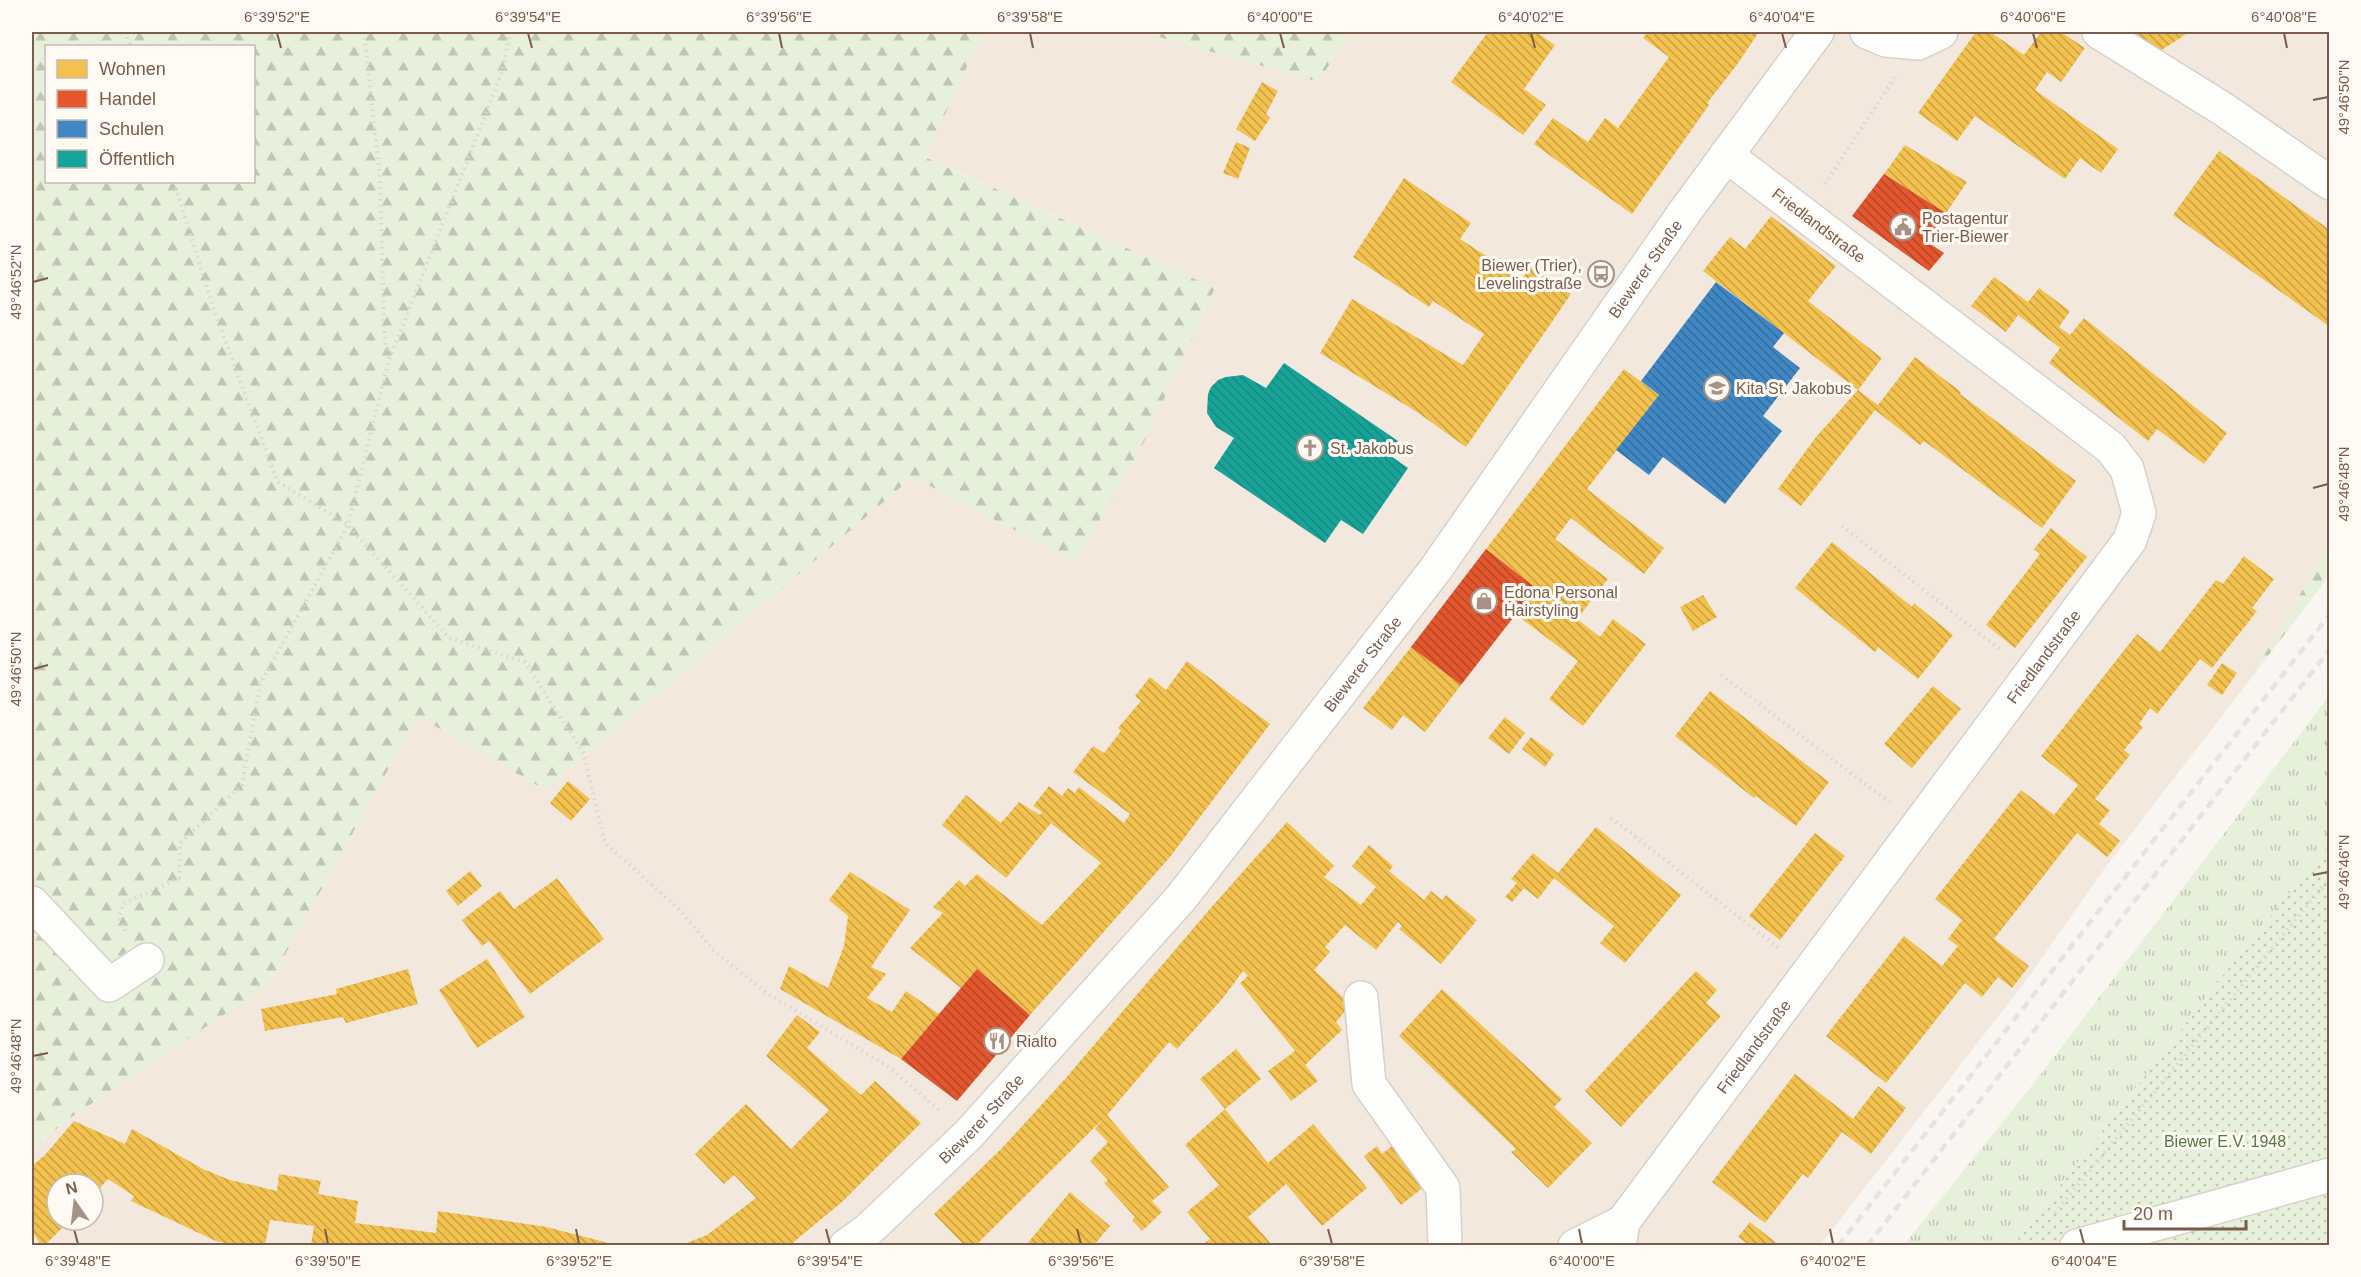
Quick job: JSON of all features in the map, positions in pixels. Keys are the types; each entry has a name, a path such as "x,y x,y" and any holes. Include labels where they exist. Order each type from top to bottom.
{"street":[{"name":"Biewerer Straße","path":"846,1245 867,1231 968,1135 1181,898 1435,570 1726,154 1817,32"},
{"path":"1867,32 1886,40 1930,37"},
{"path":"2099,32 2223,110 2330,183"},
{"name":"Friedlandstraße","path":"1621,1234 1809,972 2130,540 2139,513 2127,469 2111,448 1726,154"},
{"path":"32,903 109,985 137,947"},
{"path":"1360,998 1369,1084 1443,1188 1445,1245"},
{"path":"2077,1245 2330,1175"},
{"path":"1575,1245 1621,1234"}],"path":[{"path":"364,32 380,178 384,324 388,363"},
{"path":"137,947 119,917 123,904 179,878 180,843 242,785 261,684 348,525 388,363 502,72 510,32"},
{"path":"1805,214 1930,37"},
{"path":"174,183 213,307 277,481 348,525 449,638 525,662 583,752 605,843 678,908 714,951 768,994 889,1067 968,1135"},
{"path":"1842,526 2031,673"},
{"path":"1721,675 1919,825"},
{"path":"1611,818 1809,972"},
{"path":"2055,1214 2330,878"}],"shaded area":[{"path":"983,32 1141,32 1319,82 1348,32 2329,32 2329,545 2249,681 2107,865 2025,982 1820,1245 32,1245 32,1150 67,1120 268,985 418,716 545,790 913,477 1076,562 1145,440 1215,288 924,156"}],"green space":[{"path":"32,32 983,32 925,157 1215,288 1145,440 1076,562 913,477 545,790 418,716 268,985 67,1120 32,1150"},
{"path":"1141,32 1348,32 1319,82"},
{"path":"2329,545 2329,576 2249,681"},
{"path":"2329,696 2329,845 2238,956 2013,1245 1903,1246 2034,1083"},
{"name":"Biewer E.V. 1948","path":"2329,845 2329,1245 2013,1246 2238,956"}],"building: Wohnen":[{"path":"1488,32 1536,32 1555,45 1524,89 1546,105 1523,135 1451,82"},
{"path":"1648,32 1759,32 1707,103 1709,105 1632,214 1534,144 1553,118 1588,142 1605,118 1618,128 1669,57 1643,38"},
{"path":"1976,32 1990,32 2024,55 2041,32 2061,32 2085,48 2061,82 2047,72 2035,90 2118,149 2101,173 2080,158 2065,179 1975,116 1957,141 1918,113"},
{"path":"2126,32 2183,32 2185,35 2152,56"},
{"path":"1262,82 1278,91 1266,114 1270,118 1255,141 1236,129"},
{"path":"1236,142 1250,148 1238,179 1223,173"},
{"path":"1905,145 1967,182 1946,213 1884,174"},
{"path":"2219,151 2330,230 2330,327 2173,215"},
{"path":"1404,178 1471,223 1460,239 1522,279 1530,267 1571,294 1466,447 1417,412 1320,353 1352,299 1463,365 1484,334 1433,301 1429,307 1353,257"},
{"path":"1771,216 1836,266 1808,301 1882,358 1858,390 1703,271 1730,237 1745,249"},
{"path":"1994,277 2028,302 2039,288 2070,311 2059,327 2070,335 2084,318 2227,433 2204,464 2157,429 2148,441 2049,363 2060,348 2018,315 2006,332 1971,306"},
{"path":"1915,357 1961,392 1960,394 2076,481 2042,528 1924,441 1920,445 1875,410 1801,506 1778,489 1816,437 1858,390 1878,405"},
{"path":"1624,369 1659,395 1587,489 1664,548 1644,574 1571,518 1555,539 1608,579 1577,619 1600,637 1613,619 1646,644 1583,726 1549,699 1578,661 1515,614 1536,588 1486,549"},
{"path":"2051,528 2087,557 2015,648 1986,625 2040,554 2034,549"},
{"path":"1832,542 1912,607 1914,603 1953,635 1918,679 1878,647 1875,652 1795,588"},
{"path":"2244,556 2274,579 2252,608 2257,611 2212,668 2200,659 2157,714 2150,708 2139,724 2143,727 2124,750 2130,755 2095,799 2110,810 2099,824 2120,841 2107,857 2077,833 1994,939 2029,966 2012,988 1998,977 1982,997 1965,983 1886,1083 1826,1036 1904,936 1942,966 1958,946 1948,939 1962,920 1935,899 2021,790 2054,815 2078,785 2041,756 2137,634 2160,652 2216,580 2223,584"},
{"path":"1703,595 1717,617 1693,631 1680,607"},
{"path":"1411,647 1461,685 1425,732 1403,715 1392,730 1363,708"},
{"path":"1187,661 1270,724 1170,857 1030,1015 977,969 961,988 910,948 943,913 933,907 959,880 965,886 977,874 1042,925 1101,863 1051,823 1006,878 942,825 966,795 1001,823 1019,802 1040,815 1042,812 1033,806 1049,786 1062,796 1068,788 1075,793 1079,787 1124,823 1130,814 1073,772 1093,746 1104,753 1121,731 1118,728 1141,701 1135,696 1150,677 1166,690"},
{"path":"2222,663 2237,673 2222,695 2207,685"},
{"path":"1933,686 1961,709 1912,768 1884,744"},
{"path":"1710,691 1829,782 1796,826 1756,796 1754,798 1675,736"},
{"path":"1505,717 1525,733 1509,754 1488,738"},
{"path":"1531,737 1554,754 1545,767 1522,749"},
{"path":"568,781 590,799 571,821 550,803"},
{"path":"1287,822 1334,866 1324,877 1361,905 1376,887 1352,866 1369,845 1393,866 1389,871 1424,900 1431,891 1442,900 1446,895 1477,920 1441,964 1399,929 1402,926 1398,922 1376,950 1345,925 1325,947 1330,952 1314,970 1351,1005 1336,1022 1342,1030 1305,1065 1318,1081 1291,1101 1268,1071 1295,1051 1240,983 1248,976 1243,971 1223,998 1177,1049 1169,1042 1107,1115 1169,1187 1152,1201 1162,1212 1142,1231 1132,1220 1135,1217 1104,1183 1108,1180 1090,1161 1108,1142 1095,1129 1103,1119 976,1245 964,1245 934,1214 1002,1148 1065,1079"},
{"path":"1596,827 1681,895 1625,963 1600,943 1614,926 1554,878 1538,899 1524,888 1512,902 1505,897 1517,883 1511,879 1533,853 1558,873"},
{"path":"1815,833 1845,856 1780,940 1749,916"},
{"path":"470,871 482,886 458,906 446,891"},
{"path":"850,872 910,910 871,967 886,974 867,998 892,1012 906,991 939,1014 901,1059 780,989 789,966 828,988 844,946 848,916 829,900"},
{"path":"557,878 604,939 530,994 489,941 482,946 462,920 500,891 514,909"},
{"path":"487,959 525,1017 477,1048 439,990"},
{"path":"408,969 418,1004 346,1023 343,1017 265,1031 261,1009 337,994 336,989"},
{"path":"1696,971 1717,990 1706,1003 1721,1016 1621,1127 1585,1091"},
{"path":"1442,989 1562,1099 1554,1107 1592,1143 1548,1188 1511,1152 1516,1149 1399,1036"},
{"path":"797,1015 820,1032 807,1048 861,1095 875,1081 921,1123 842,1202 790,1245 681,1245 707,1235 756,1198 734,1175 724,1184 695,1154 746,1104 791,1149 829,1110 766,1056"},
{"path":"1236,1049 1261,1079 1225,1109 1200,1079"},
{"path":"1795,1074 1853,1119 1878,1086 1906,1108 1871,1154 1842,1132 1808,1178 1803,1174 1765,1223 1712,1182"},
{"path":"1225,1109 1268,1163 1313,1124 1367,1188 1322,1226 1286,1184 1248,1217 1272,1245 1202,1245 1210,1239 1187,1212 1219,1185 1185,1145"},
{"path":"74,1121 125,1144 132,1129 203,1169 230,1180 277,1191 279,1174 321,1181 318,1194 358,1201 355,1223 436,1233 438,1211 547,1227 616,1245 311,1245 314,1226 270,1220 265,1245 233,1245 216,1241 131,1201 134,1196 108,1179 105,1182 105,1172 45,1172 45,1232 58,1232 47,1243 49,1245 35,1245 39,1242 32,1231 32,1166 45,1155"},
{"path":"1398,1141 1430,1182 1401,1205 1364,1156 1377,1146 1382,1154"},
{"path":"1070,1192 1110,1226 1094,1245 1026,1245"},
{"path":"1750,1222 1779,1245 1749,1245 1738,1237"}],"building: Handel":[{"path":"1884,174 1946,213 1926,241 1944,253 1929,271 1852,216"},
{"path":"1486,549 1536,588 1461,685 1411,647"},
{"path":"977,969 1030,1015 957,1101 901,1059"}],"building: Schulen":[{"name":"Kita St. Jakobus","path":"1716,282 1784,333 1773,347 1800,368 1763,416 1782,431 1725,504 1663,457 1649,475 1616,450 1659,395 1641,381"}],"building: Öffentlich":[{"name":"St. Jakobus","path":"1284,363 1398,441 1388,454 1408,468 1363,534 1341,520 1325,543 1214,468 1234,438 1216,427 1207,413 1208,394 1211,387 1218,380 1226,377 1243,375 1266,388"}],"railway":[{"path":"1838,1246 2330,614"},
{"path":"1867,1246 2330,649"}],"place":[{"name":"Postagentur Trier-Biewer","path":"1903,227"},
{"name":"Biewer (Trier), Levelingstraße","path":"1601,274"},
{"name":"Kita St. Jakobus","path":"1717,388"},
{"name":"St. Jakobus","path":"1310,448"},
{"name":"Edona Personal Hairstyling","path":"1484,601"},
{"name":"Rialto","path":"997,1041"}]}
